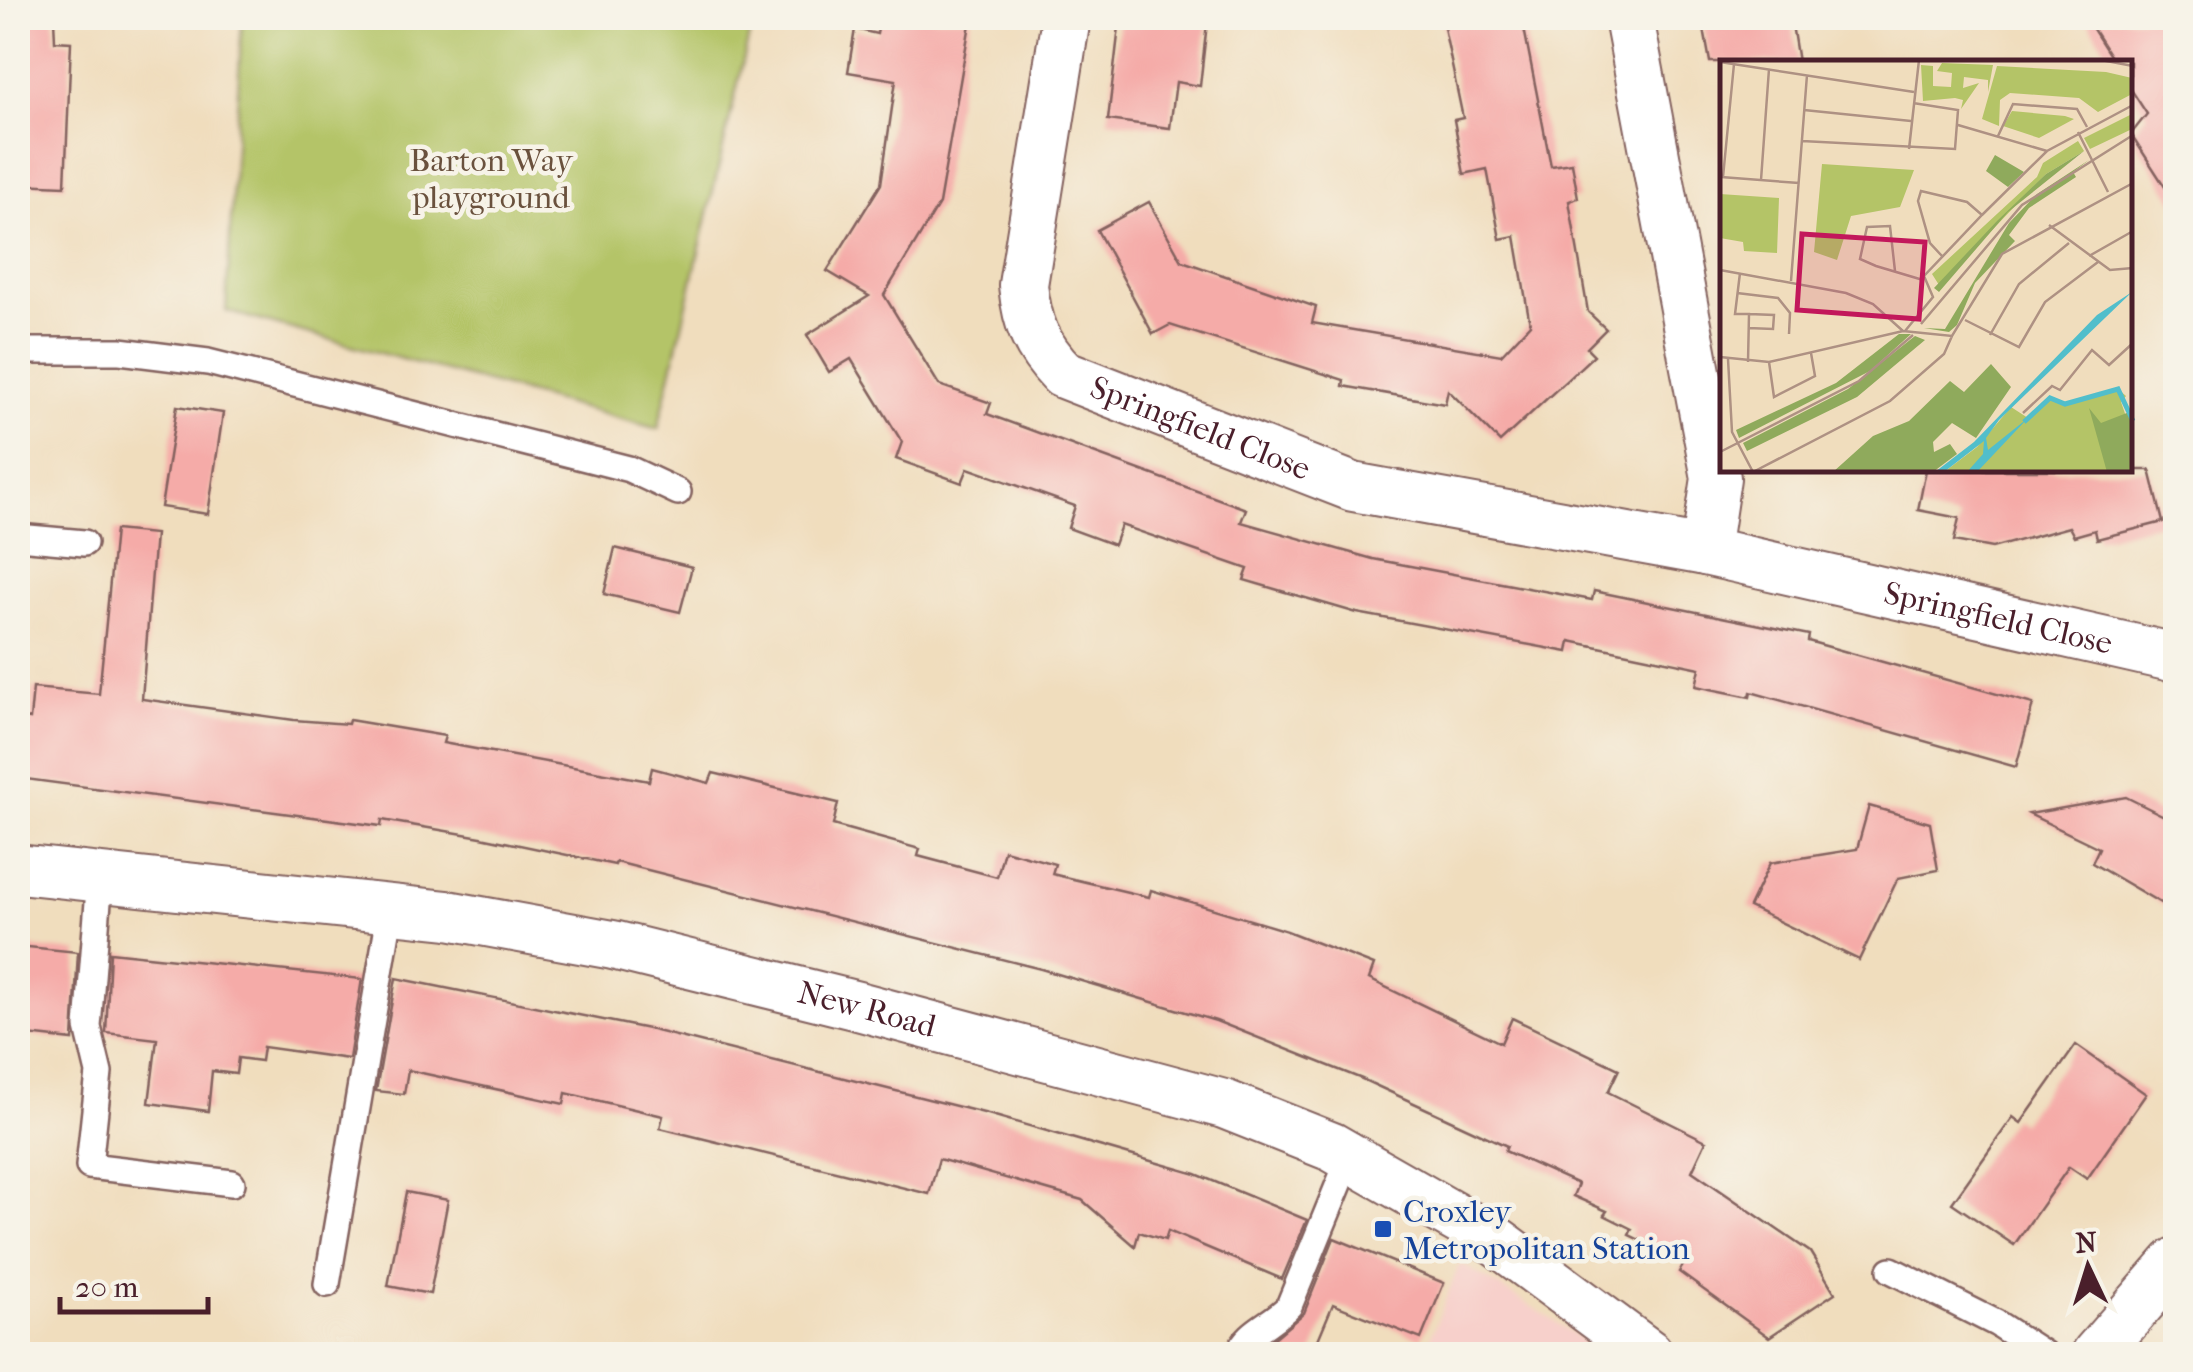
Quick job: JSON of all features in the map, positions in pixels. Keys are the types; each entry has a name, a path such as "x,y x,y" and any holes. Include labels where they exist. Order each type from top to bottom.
{"street":[{"name":"Springfield Close","path":"1066,18 1023,285 1026,322 1042,352 1064,374 1353,487 1704,551 2176,658"},
{"path":"1629,18 1716,478 1704,551"},
{"name":"New Road","path":"18,868 390,908 612,946 895,1015 1224,1104 1350,1158 1498,1242 1649,1354"},
{"path":"2096,1354 2176,1262"}],"lane":[{"path":"18,351 120,350 208,362 629,469 678,492"},
{"path":"18,537 84,542"},
{"path":"100,877 88,1026 99,1073 90,1166 232,1183"},
{"path":"327,1284 390,908"},
{"path":"1238,1354 1246,1336 1275,1321 1289,1306 1350,1158"},
{"path":"1890,1270 1996,1323 2044,1354"}],"shaded area":[{"path":"1460,1263 1547,1316 1603,1354 1424,1354"}],"green space":[{"name":"Barton Way playground","path":"242,18 753,18 658,429 226,311"}],"building":[{"path":"18,18 54,18 55,41 71,42 65,186 18,184"},
{"path":"880,18 971,18 939,204 884,295 939,385 991,403 987,414 1246,509 1241,522 1373,559 1592,600 1594,591 1809,635 1808,641 2033,704 2016,767 1751,692 1750,697 1696,686 1700,668 1570,641 1568,652 1357,613 1244,580 1248,569 1121,525 1114,545 1068,528 1075,506 968,468 962,483 896,459 902,442 851,359 829,372 807,335 869,296 827,271 881,184 896,80 848,72 855,29 877,34"},
{"path":"1120,18 1197,18 1197,22 1207,23 1200,86 1176,82 1170,128 1108,120"},
{"path":"1442,18 1522,18 1551,166 1572,163 1578,198 1569,201 1588,312 1606,329 1587,348 1594,355 1500,442 1448,390 1445,404 1343,386 1344,380 1170,325 1153,334 1097,230 1149,202 1182,261 1316,307 1312,323 1501,355 1530,324 1515,236 1500,239 1487,169 1464,174 1454,120 1463,118"},
{"path":"1702,18 1791,18 1798,60 1710,62"},
{"path":"2086,18 2176,18 2176,204 2133,137 2147,114 2133,93 2133,60 2113,60"},
{"path":"177,406 223,413 208,514 161,507"},
{"path":"2150,470 2163,522 2097,539 2095,530 2074,536 2069,527 1992,548 1954,541 1959,518 1918,510 1926,472"},
{"path":"115,530 155,534 142,699 294,720 348,724 349,720 445,736 443,743 649,781 652,768 709,783 713,773 838,803 833,825 920,849 918,856 997,877 1004,850 1055,864 1052,874 1149,897 1151,890 1287,931 1374,965 1369,979 1501,1043 1512,1018 1619,1069 1608,1092 1706,1141 1692,1171 1810,1252 1835,1293 1769,1337 1679,1272 1685,1262 1629,1235 1632,1229 1604,1215 1607,1211 1573,1196 1578,1184 1505,1151 1507,1146 1362,1079 1216,1021 1041,969 616,862 615,865 382,820 381,826 18,778 18,717 30,719 33,688 99,694"},
{"path":"615,548 692,567 680,612 604,594"},
{"path":"2126,797 2176,822 2176,912 2092,863 2099,848 2029,814"},
{"path":"1869,806 1930,823 1938,870 1898,878 1859,960 1749,907 1770,863 1857,849"},
{"path":"18,946 78,952 73,1040 18,1034"},
{"path":"110,952 362,979 349,1059 263,1047 261,1061 238,1058 236,1074 212,1071 208,1111 149,1103 157,1039 106,1033"},
{"path":"396,978 648,1029 988,1114 1196,1174 1307,1220 1282,1279 1168,1231 1165,1240 1139,1232 1135,1246 1082,1200 939,1159 929,1194 660,1128 663,1116 566,1093 564,1104 408,1070 404,1094 376,1091"},
{"path":"2076,1045 2146,1094 2087,1179 2069,1167 2014,1245 1952,1203 2013,1117 2021,1123"},
{"path":"406,1192 448,1200 430,1294 388,1286"},
{"path":"1334,1238 1444,1283 1421,1339 1333,1304 1312,1354 1266,1354 1272,1340 1304,1313"}],"place":[{"name":"Croxley Metropolitan Station","path":"1383,1229"}]}
